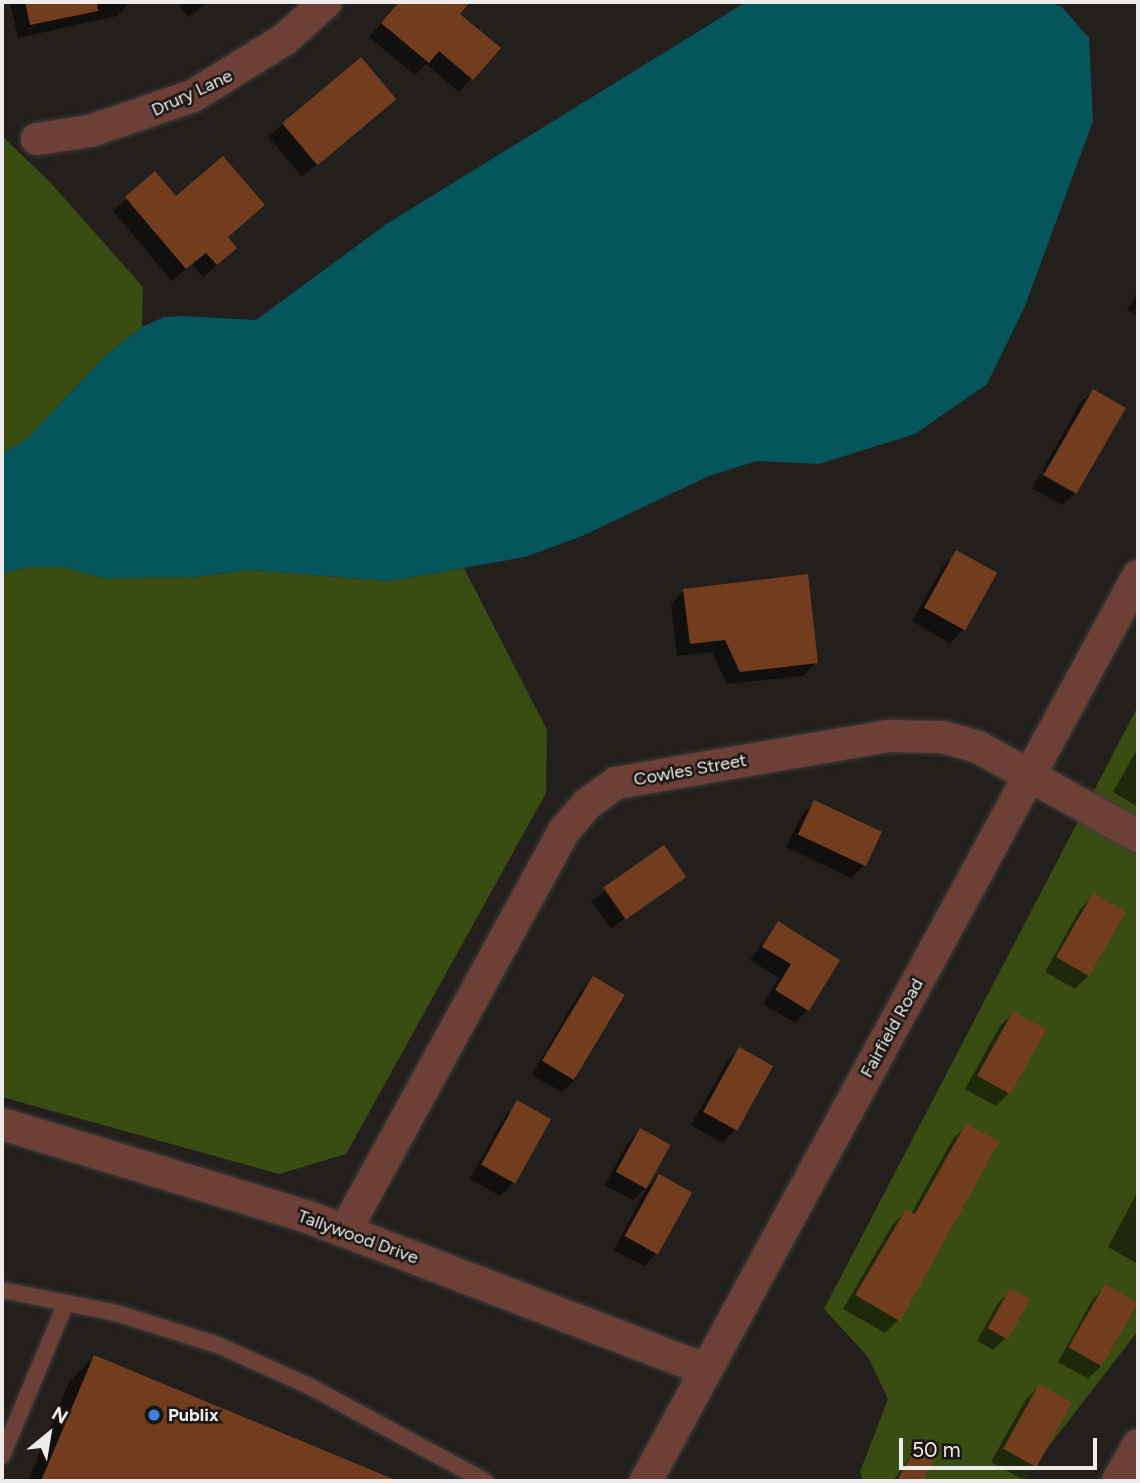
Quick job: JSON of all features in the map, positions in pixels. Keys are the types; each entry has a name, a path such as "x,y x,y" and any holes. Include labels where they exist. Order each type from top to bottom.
{"street":[{"name":"Drury Lane","path":"37,139 103,128 193,96 263,55 326,2"},
{"name":"Fairfield Road","path":"646,1481 1138,576"},
{"name":"Cowles Street","path":"345,1231 563,832 587,804 616,783 907,735 943,737 978,747 1138,836"},
{"name":"Tallywood Drive","path":"2,1124 345,1231 706,1370"},
{"path":"1118,1481 1138,1445"}],"lane":[{"path":"2,1290 116,1313 218,1345 311,1387 485,1481"},
{"path":"2,1455 7,1428 66,1303"}],"green space":[{"path":"2,136 49,181 143,287 142,327 105,356 27,439 2,454"},
{"path":"26,567 64,567 103,578 193,577 250,570 389,581 464,568 547,730 546,793 346,1154 279,1174 2,1097 2,574"},
{"path":"1138,706 1138,1331 1022,1481 863,1481 860,1472 888,1399 868,1357 824,1309"}],"water":[{"path":"746,2 1046,2 1061,6 1089,38 1093,121 1025,306 987,384 915,434 819,464 757,461 709,476 582,536 525,557 389,581 250,570 193,577 103,578 64,567 26,567 2,574 2,454 27,439 105,356 142,327 164,317 256,320 388,223"}],"building":[{"path":"25,2 97,2 98,11 30,25"},
{"path":"399,2 470,2 460,14 501,48 473,80 439,51 429,63 381,23"},
{"path":"361,57 396,99 317,165 282,123"},
{"path":"223,156 265,205 228,237 237,248 217,265 206,253 186,269 125,197 155,171 176,196"},
{"path":"1093,389 1126,408 1076,494 1044,475"},
{"path":"956,550 997,573 965,631 924,608"},
{"path":"808,574 818,663 740,672 725,640 690,644 683,589"},
{"path":"814,800 882,832 866,866 798,834"},
{"path":"664,845 686,877 626,919 603,887"},
{"path":"1093,893 1126,912 1089,976 1056,957"},
{"path":"778,921 840,960 809,1011 775,990 791,964 762,947"},
{"path":"593,976 625,995 574,1080 542,1061"},
{"path":"1013,1011 1046,1029 1010,1094 977,1076"},
{"path":"739,1047 773,1066 737,1131 703,1112"},
{"path":"517,1100 551,1119 515,1184 481,1165"},
{"path":"966,1123 999,1142 900,1321 855,1295 906,1209 915,1214"},
{"path":"640,1128 671,1145 646,1189 616,1172"},
{"path":"659,1174 692,1192 658,1255 625,1236"},
{"path":"1105,1284 1138,1303 1101,1366 1068,1347"},
{"path":"1010,1288 1030,1299 1008,1339 988,1328"},
{"name":"Publix","path":"94,1355 398,1481 41,1481"},
{"path":"1039,1384 1072,1402 1036,1467 1003,1449"},
{"path":"919,1442 938,1453 922,1481 897,1481"}],"place":[{"name":"Publix","path":"154,1415"}]}
